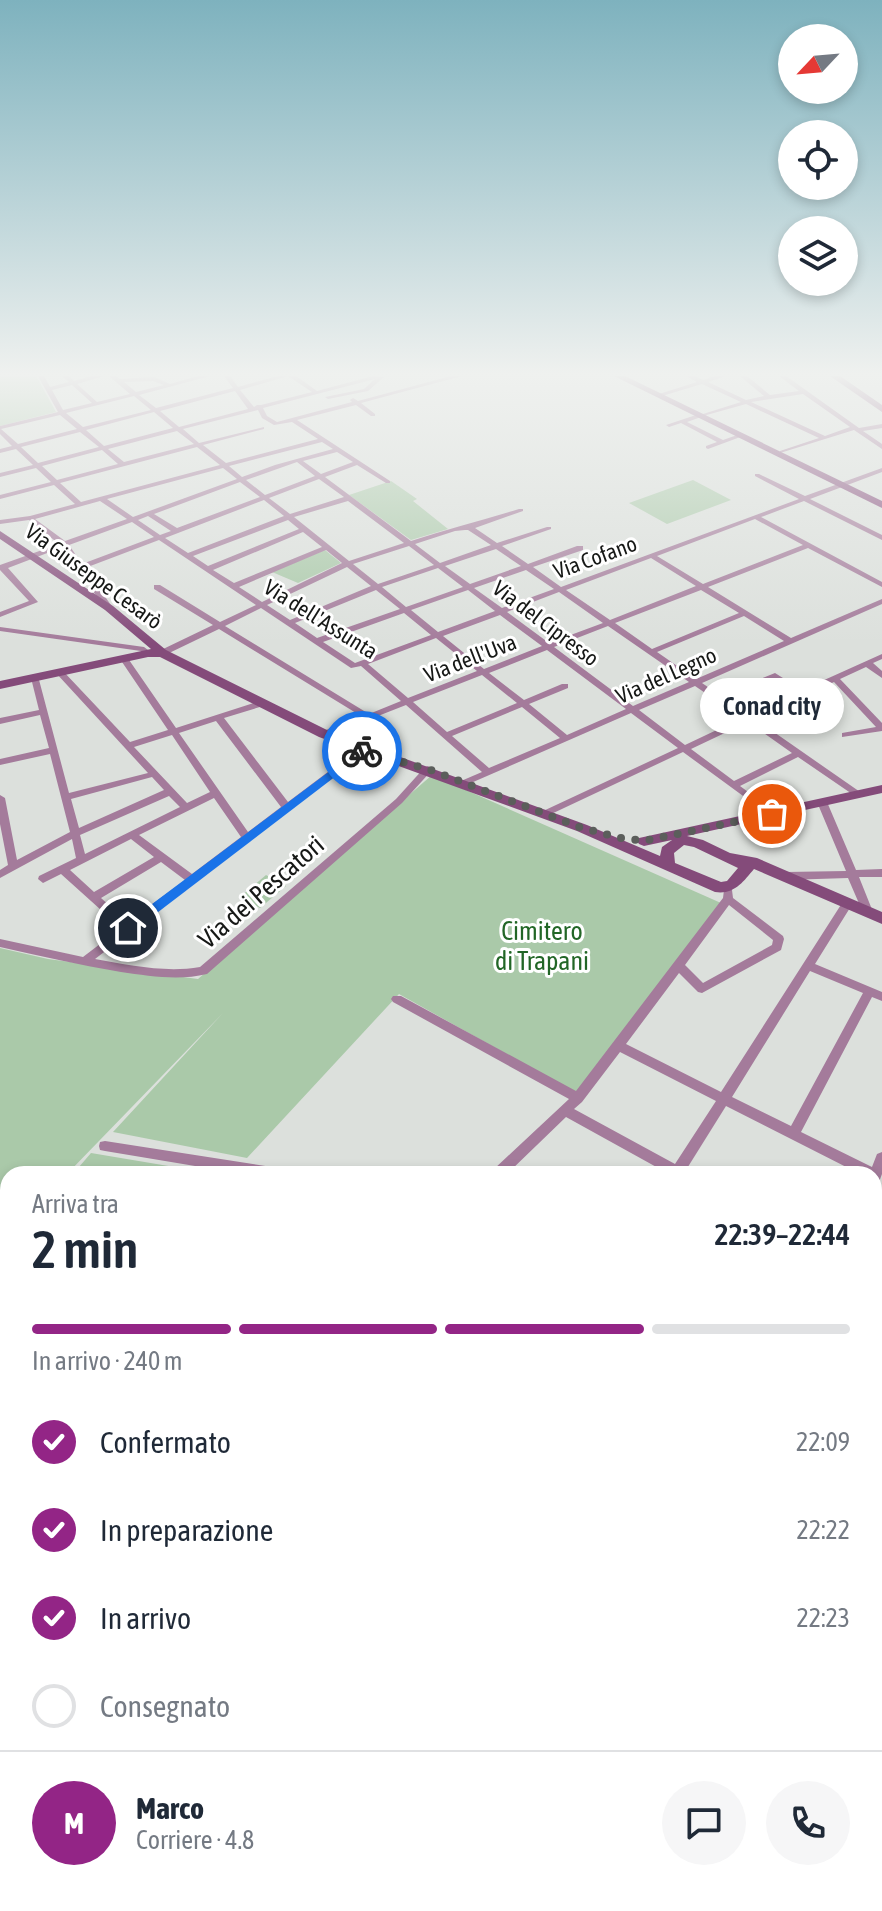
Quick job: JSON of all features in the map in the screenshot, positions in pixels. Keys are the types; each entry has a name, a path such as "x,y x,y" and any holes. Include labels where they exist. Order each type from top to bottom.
{"street":[{"path":"0,475 36,465"},
{"path":"37,465 79,504"},
{"path":"0,497 122,465"},
{"path":"0,522 30,518 228,465"},
{"path":"0,615 34,602 2,568 282,465"},
{"name":"Via del Cipresso","path":"305,465 772,814"},
{"path":"81,567 350,465"},
{"path":"363,465 388,482"},
{"path":"803,465 882,502"},
{"path":"808,465 844,484"},
{"path":"225,466 566,738"},
{"name":"Via Cofano","path":"362,663 882,470"},
{"path":"757,475 882,538"},
{"path":"100,498 130,519"},
{"path":"187,556 288,517 349,498"},
{"path":"0,685 155,653 219,626 347,564 521,510"},
{"path":"150,512 178,530"},
{"path":"756,517 882,585"},
{"path":"30,518 64,544 109,608"},
{"name":"Via dell'Assunta","path":"130,519 354,666 362,663 488,772"},
{"path":"469,527 858,794"},
{"path":"289,623 376,587 549,528"},
{"path":"208,569 304,529"},
{"name":"Via Giuseppe Cesarò","path":"0,534 109,608 155,653 324,734 428,769 582,828"},
{"name":"Via dell'Uva","path":"324,734 809,545"},
{"path":"234,586 327,547"},
{"path":"317,641 580,548"},
{"path":"652,556 790,641"},
{"path":"157,587 368,717"},
{"name":"Via del Legno","path":"464,783 882,601"},
{"path":"651,652 745,613"},
{"path":"0,629 155,653"},
{"path":"544,814 882,656"},
{"path":"124,659 247,838"},
{"path":"867,663 882,675"},
{"path":"60,673 186,808"},
{"path":"751,686 775,676 802,694"},
{"path":"35,678 82,860"},
{"path":"835,678 882,728"},
{"path":"446,735 565,686"},
{"path":"128,746 260,704"},
{"path":"0,721 44,712"},
{"path":"218,717 287,808"},
{"path":"845,735 882,728"},
{"path":"87,959 364,749"},
{"path":"0,762 54,750"},
{"path":"734,785 798,753"},
{"name":"Via dei Pescatori","path":"0,943 87,959 94,963 187,975 203,971 399,801 428,769"},
{"path":"66,797 154,774"},
{"path":"644,841 882,789"},
{"path":"0,874 75,833 171,791"},
{"path":"43,879 216,793"},
{"path":"0,798 13,867"},
{"path":"822,802 852,874 875,915"},
{"path":"582,828 644,841 693,841 875,915"},
{"path":"582,828 668,864 728,898 779,939 777,947 702,989 680,967"},
{"path":"668,864 667,851 679,841 704,829"},
{"path":"132,835 192,880"},
{"path":"94,897 161,857"},
{"path":"507,1166 578,1098 680,967 752,867"},
{"path":"62,869 128,928"},
{"path":"785,876 882,873"},
{"path":"682,1166 848,903"},
{"path":"809,966 882,997"},
{"path":"793,1134 869,992"},
{"path":"397,999 578,1098"},
{"path":"619,1046 856,1166"},
{"path":"566,1111 665,1166"},
{"path":"105,1146 229,1166"}],"green space":[{"path":"693,480 731,500 667,524 629,503"},
{"path":"391,481 417,499 413,501 448,529 411,540 349,495"},
{"path":"325,550 341,563 298,583 272,572"},
{"name":"Cimitero di Trapani","path":"432,775 721,903 576,1093 399,994 247,1158 113,1132 223,1013 75,1166 0,1166 0,948 48,959 198,979"},
{"path":"266,875 286,886 260,908 240,897"},
{"path":"91,1153 168,1166 80,1166"}],"way so far":[{"path":"362,751 364,749 428,769 582,828 621,838 644,841 772,814"}],"place":[{"name":"Conad city","path":"772,814"}],"route":[{"path":"128,928 362,751"}]}
